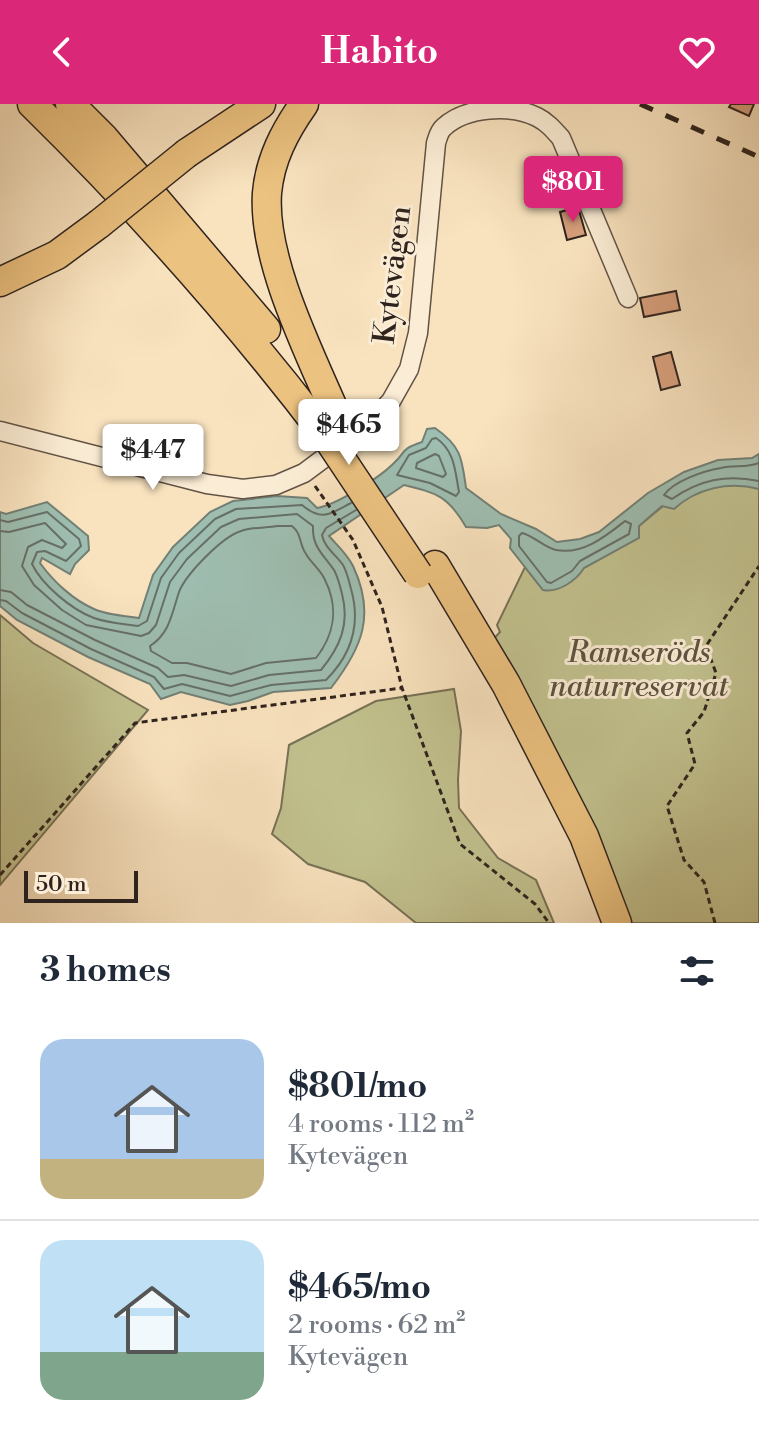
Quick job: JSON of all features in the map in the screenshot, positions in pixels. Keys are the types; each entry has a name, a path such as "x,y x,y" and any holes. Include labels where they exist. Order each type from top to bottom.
{"main road":[{"path":"13,104 84,155"},
{"path":"32,104 84,155 336,435"},
{"path":"70,104 104,138 257,316 506,684 584,836 617,923"},
{"path":"0,282 57,255 93,218 182,148 231,104"},
{"path":"182,148 261,104"},
{"path":"304,104 276,153 267,194 267,216 270,239 285,291 336,435"},
{"path":"0,264 93,218"},
{"path":"427,569 567,842 599,923"}],"street":[{"name":"Kytevägen","path":"0,431 207,484 243,489 276,485 304,473 367,426 391,401 409,369 418,333 436,143 441,129 458,117 486,110 533,115 547,123 561,138 628,298"}],"path":[{"path":"304,473 329,502 353,540 382,607 402,688 460,844 535,904 549,923"},
{"path":"715,923 704,882 684,860 667,806 695,764 687,733 704,712 716,673 706,646 759,566"},
{"path":"0,875 135,723 402,688"}],"green space":[{"name":"Ramseröds naturreservat","path":"759,476 759,923 626,923 490,643 500,632 497,625 525,567 540,586 639,526 663,506 706,490"},
{"path":"0,615 33,643 148,710 0,885"},
{"path":"454,689 461,731 459,808 498,858 536,880 554,923 416,923 365,882 308,864 272,834 281,808 289,745 376,701"}],"water":[{"path":"435,428 459,454 466,488 501,514 557,542 580,539 599,532 648,493 684,472 718,460 752,458 759,454 759,489 725,486 703,491 674,509 662,506 639,526 639,538 584,568 566,585 555,590 543,590 510,548 511,539 499,525 466,527 441,497 404,485 329,536 353,566 364,600 358,645 331,688 273,692 230,705 181,692 161,699 150,684 88,657 17,620 0,606 0,512 6,514 47,502 88,536 89,550 70,574 42,558 40,563 45,570 86,605 105,613 139,618 153,575 173,547 210,512 233,501 277,496 307,498 317,508 325,506 378,476 407,449 422,442 427,429"}],"building":[{"path":"731,104 754,104 749,116 729,107"},
{"path":"578,207 586,235 567,240 560,212"},
{"path":"676,291 680,310 644,317 640,298"},
{"path":"671,352 680,385 661,390 653,357"}],"railway":[{"path":"640,104 759,157"}]}
